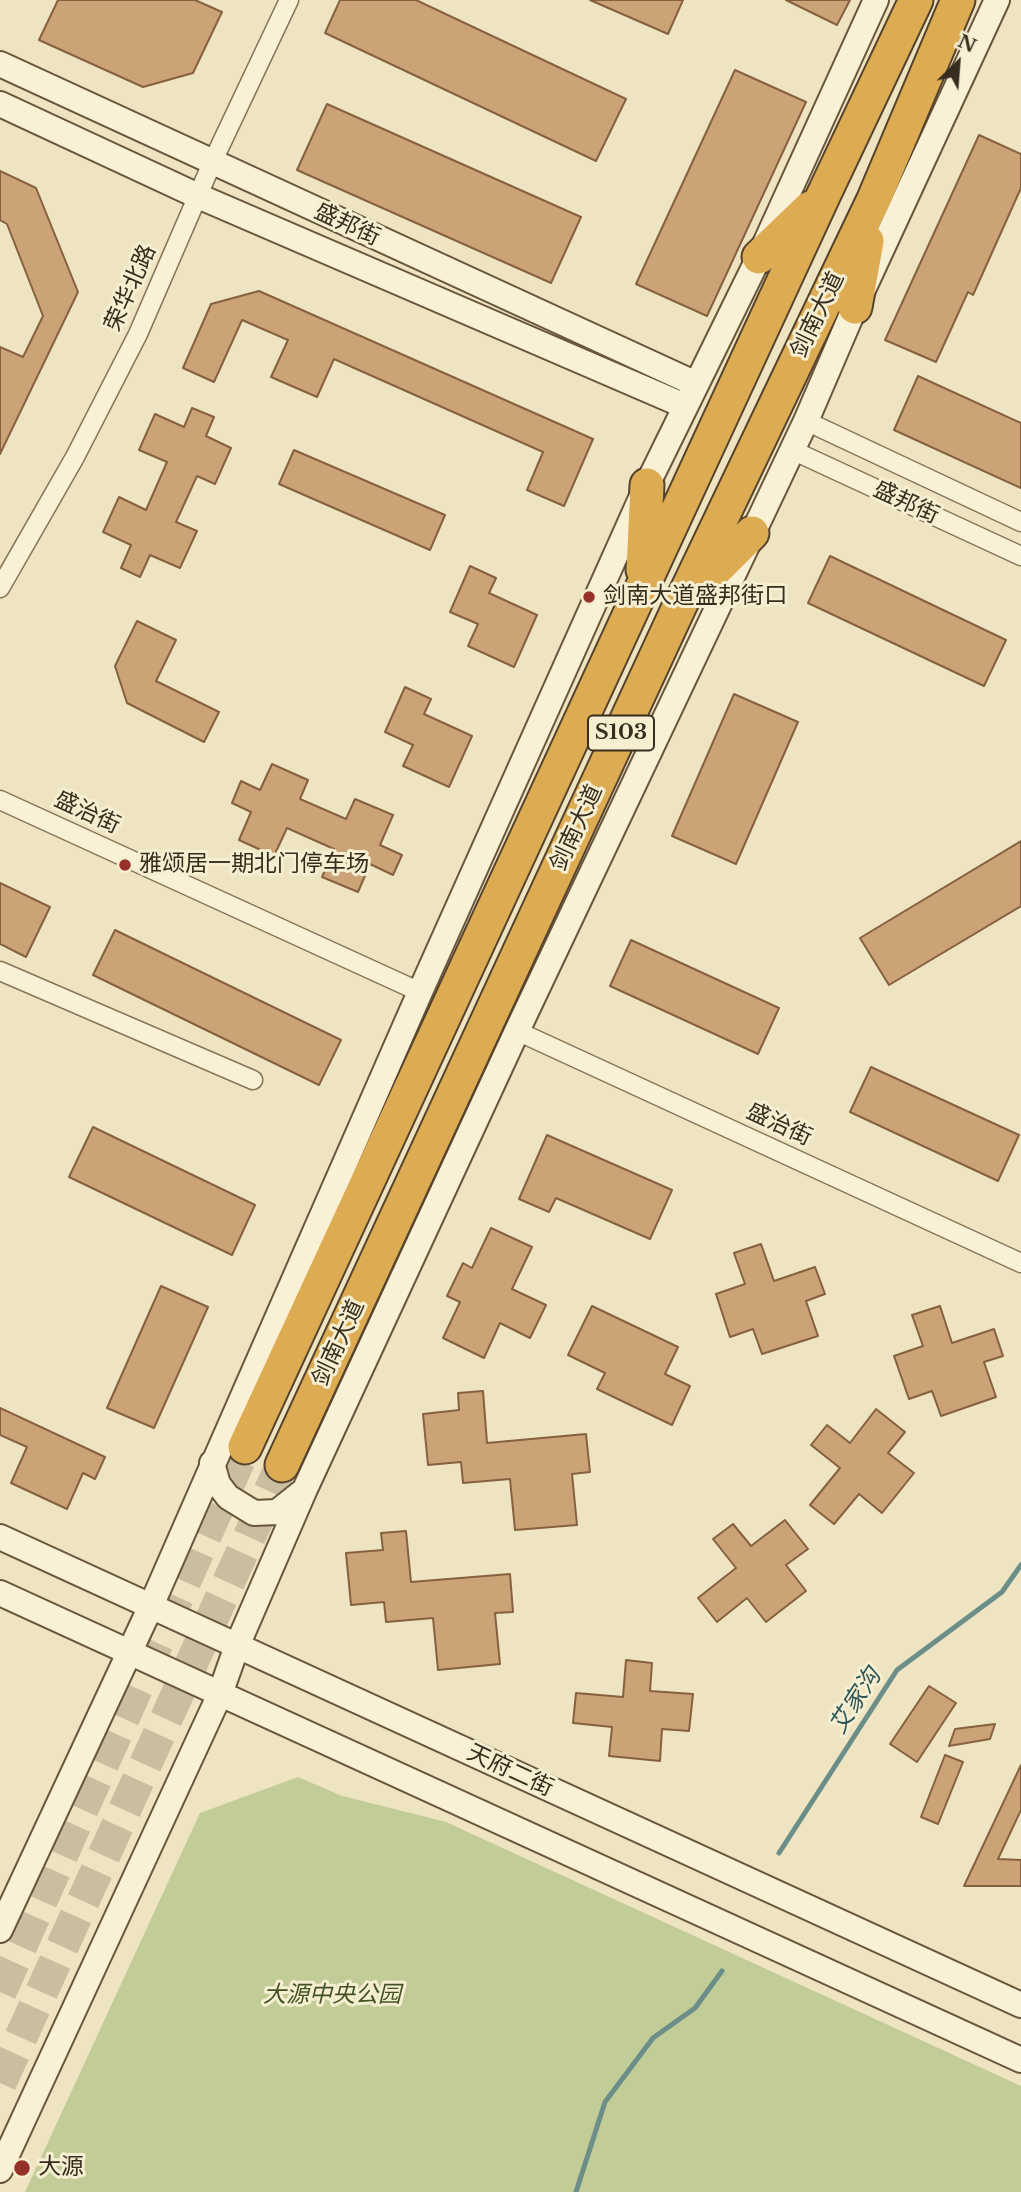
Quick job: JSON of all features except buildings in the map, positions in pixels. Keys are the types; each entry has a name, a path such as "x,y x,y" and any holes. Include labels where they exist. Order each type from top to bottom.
{"highway":[{"name":"剑南大道","path":"245,1447 916,0"},
{"name":"剑南大道","path":"282,1465 680,605 874,199 958,0"},
{"path":"759,257 824,194"},
{"path":"855,307 874,199"},
{"path":"642,589 647,485"},
{"path":"680,605 752,533"}],"main road":[{"path":"0,1930 151,1606 420,992 647,485 759,257 876,0"},
{"path":"0,2170 220,1694 237,1646 305,1489 516,1031 806,421 855,307 997,0"},
{"name":"盛邦街","path":"0,64 696,384"},
{"name":"盛邦街","path":"0,104 198,196 685,406"},
{"path":"212,1463 218,1484 228,1497 254,1513 277,1511 305,1489"},
{"name":"天府二街","path":"0,1537 1021,2005"},
{"path":"0,1593 1021,2060"}],"street":[{"name":"荣华北路","path":"0,588 75,457 138,334 212,163 289,0"},
{"name":"盛邦街","path":"806,421 1021,522"},
{"name":"盛邦街","path":"792,450 1021,556"},
{"name":"盛治街","path":"0,800 420,992"},
{"path":"0,971 253,1080"},
{"name":"盛治街","path":"516,1031 1021,1263"}],"green space":[{"name":"大源中央公园","path":"298,1777 342,1796 446,1822 1021,2086 1021,2192 25,2192 200,1813"}],"waterway":[{"name":"艾家沟","path":"779,1853 897,1670 1002,1592 1021,1565"},
{"name":"艾家沟","path":"576,2192 605,2102 653,2038 695,2008 722,1971"}],"tunnel":[{"path":"0,1992 245,1447"},
{"path":"0,2083 282,1465"}],"place":[{"name":"剑南大道盛邦街口","path":"589,597"},
{"name":"雅颂居一期北门停车场","path":"125,865"},
{"name":"大源","path":"22,2168"}]}
